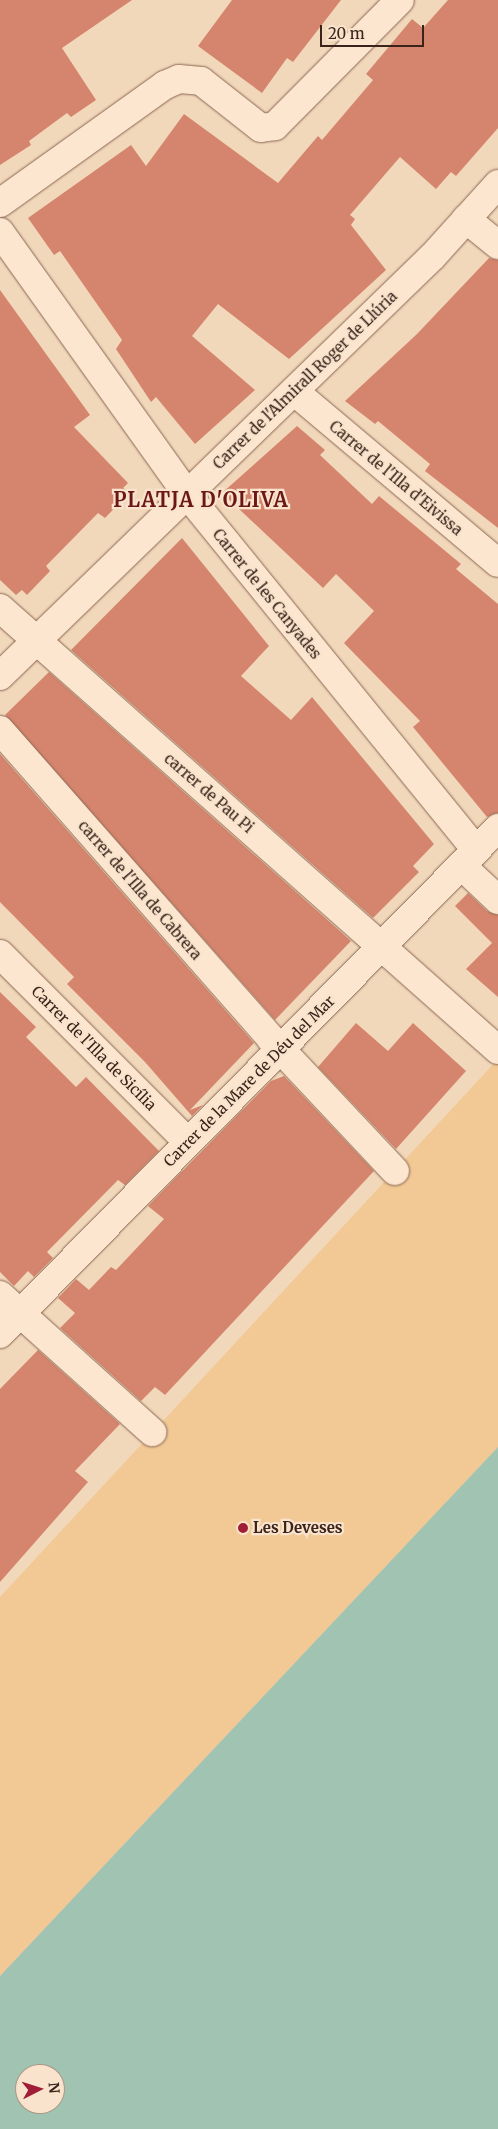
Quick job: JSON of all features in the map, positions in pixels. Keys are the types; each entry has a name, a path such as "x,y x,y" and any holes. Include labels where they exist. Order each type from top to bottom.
{"street":[{"path":"0,203 165,85 179,79 201,81 261,128 276,126 400,0"},
{"name":"Carrer de l'Almirall Roger de Llúria","path":"0,676 186,493 295,392 466,219 498,184"},
{"path":"466,219 498,244"},
{"name":"Carrer de les Canyades","path":"0,232 186,493 468,857 498,900"},
{"name":"Carrer de l'Illa d'Eivissa","path":"295,392 498,563"},
{"name":"carrer de Pau Pi","path":"0,608 383,945 498,1050"},
{"name":"carrer de l'Illa de Cabrera","path":"0,730 283,1049 395,1171"},
{"name":"Carrer de la Mare de Déu del Mar","path":"0,1334 188,1142 283,1049 498,828"},
{"name":"Carrer de l'Illa de Sicília","path":"0,954 188,1142"},
{"path":"0,1295 22,1311 152,1432"}],"sand":[{"name":"Les Deveses","path":"498,1059 498,1447 0,1976 0,1597"}],"shaded area":[{"path":"498,1447 498,2129 0,2129 0,1976"}],"building":[{"path":"0,0 132,0 62,48 96,100 71,117 67,113 29,141 31,145 0,165"},
{"path":"232,0 341,0 293,62 287,58 262,93 198,46"},
{"path":"448,0 498,0 498,128 456,176 451,172 436,189 400,157 350,215 355,219 351,225 386,270 289,359 218,304 192,336 255,390 195,444 156,397 151,402 116,349 122,340 60,251 54,255 28,218 131,145 146,166 184,114 278,183 318,136 322,140 373,80 366,74 412,19 423,28"},
{"path":"489,258 498,260 498,528 425,471 430,464 378,421 375,424 345,401 417,334"},
{"path":"0,290 90,415 74,427 128,483 123,488 129,493 105,518 98,513 46,566 50,571 27,595 22,590 16,595 0,580"},
{"path":"297,426 325,450 320,455 372,504 379,496 461,564 456,569 498,604 498,813 487,817 413,727 420,721 344,643 374,611 336,574 323,588 222,493"},
{"path":"182,538 269,646 241,676 291,720 312,697 434,844 413,866 419,872 373,918 71,650"},
{"path":"49,672 351,941 275,1020 5,715"},
{"path":"0,754 254,1043 190,1110 203,1105 192,1116 145,1062 67,984 74,977 0,902"},
{"path":"468,893 487,911 498,915 498,997 466,969 492,943 455,906"},
{"path":"0,992 36,1027 26,1037 76,1087 86,1077 159,1151 125,1185 118,1180 47,1252 53,1258 34,1277 28,1271 14,1286 0,1272"},
{"path":"356,1023 388,1051 413,1023 466,1071 396,1149 318,1067"},
{"path":"284,1076 374,1171 165,1395 155,1387 141,1401 60,1328 75,1313 58,1298 76,1279 89,1290 111,1267 116,1270 164,1219 148,1206 271,1081"},
{"path":"38,1350 120,1424 75,1471 88,1482 0,1582 0,1389"}],"place":[{"name":"Les Deveses","path":"243,1528"}],"district":[{"name":"PLATJA D'OLIVA","path":"201,499"}]}
